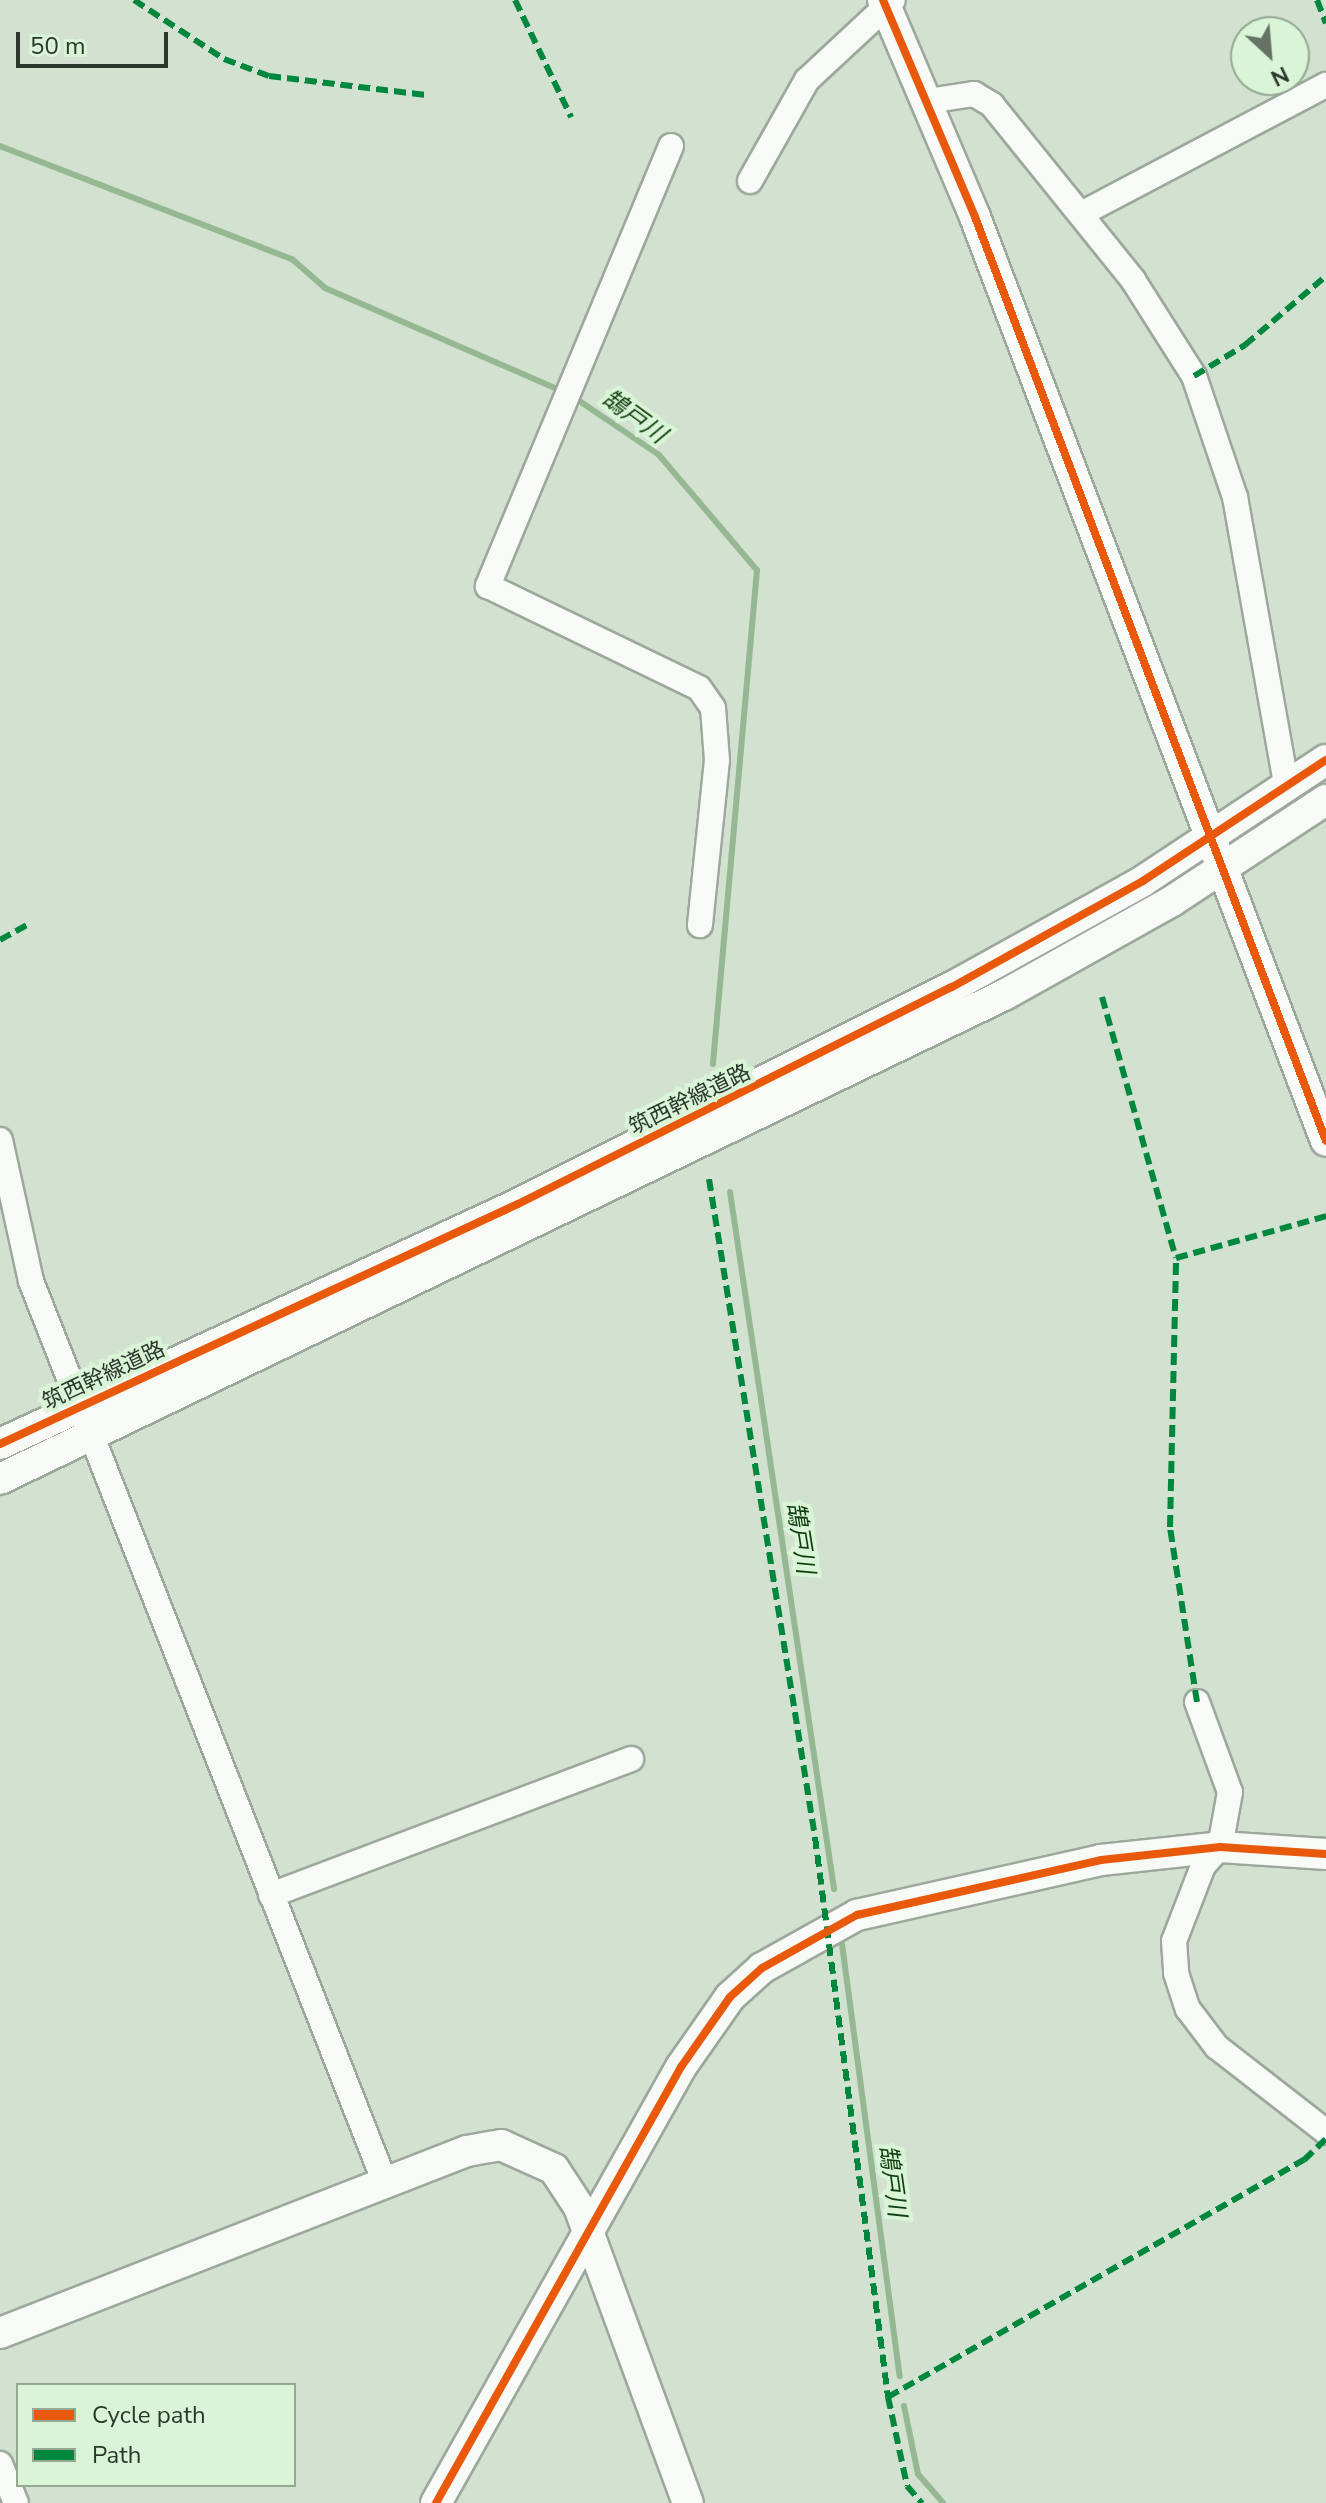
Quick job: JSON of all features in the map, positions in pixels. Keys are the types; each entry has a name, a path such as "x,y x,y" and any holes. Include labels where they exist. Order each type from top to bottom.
{"street":[{"path":"750,181 807,80 887,1 1326,1141"},
{"path":"1081,214 1326,85"},
{"path":"928,101 974,94 992,105 1081,214 1171,336 1220,441 1287,788"},
{"path":"671,146 488,586 699,688 713,708 717,760 700,925"},
{"name":"筑西幹線道路","path":"0,1444 710,1111 1058,930 1210,839 1326,760"},
{"name":"筑西幹線道路","path":"0,1479 91,1438 976,1009 1221,871 1326,800"},
{"path":"0,1140 31,1281 385,2183"},
{"path":"1197,1702 1230,1792 1220,1847 1203,1866 1174,1941 1188,2009 1235,2064 1326,2132"},
{"path":"271,1895 631,1759"},
{"path":"436,2503 586,2230 716,2015 788,1949 857,1915 1101,1860 1220,1847 1326,1854"},
{"path":"0,2333 385,2183 501,2145 554,2169 586,2230 688,2503"},
{"path":"0,2464 16,2503"}],"waterway":[{"name":"鵠戸川","path":"0,146 292,259 325,288 562,391"},
{"name":"鵠戸川","path":"572,396 659,455 757,570 713,1064"},
{"name":"鵠戸川","path":"730,1192 834,1889"},
{"name":"鵠戸川","path":"842,1944 900,2376"},
{"name":"鵠戸川","path":"904,2406 918,2474 943,2503"}],"marked path":[{"path":"134,0 224,59 269,76 426,95"},
{"path":"515,0 571,117"},
{"path":"1317,0 1326,23"},
{"path":"1194,376 1245,345 1326,276"},
{"path":"0,940 27,925"},
{"path":"1102,997 1176,1258"},
{"path":"709,1179 815,1837 888,2397 907,2486 922,2503"},
{"path":"1197,1702 1170,1527 1176,1258 1326,1216"},
{"path":"888,2397 1304,2160 1326,2139"}],"cycle path":[{"path":"883,0 975,217 1326,1141"},
{"path":"0,1444 518,1204 952,987 1143,881 1326,760"},
{"path":"436,2503 681,2067 730,1997 762,1968 857,1915 1101,1860 1220,1847 1326,1854"}]}
